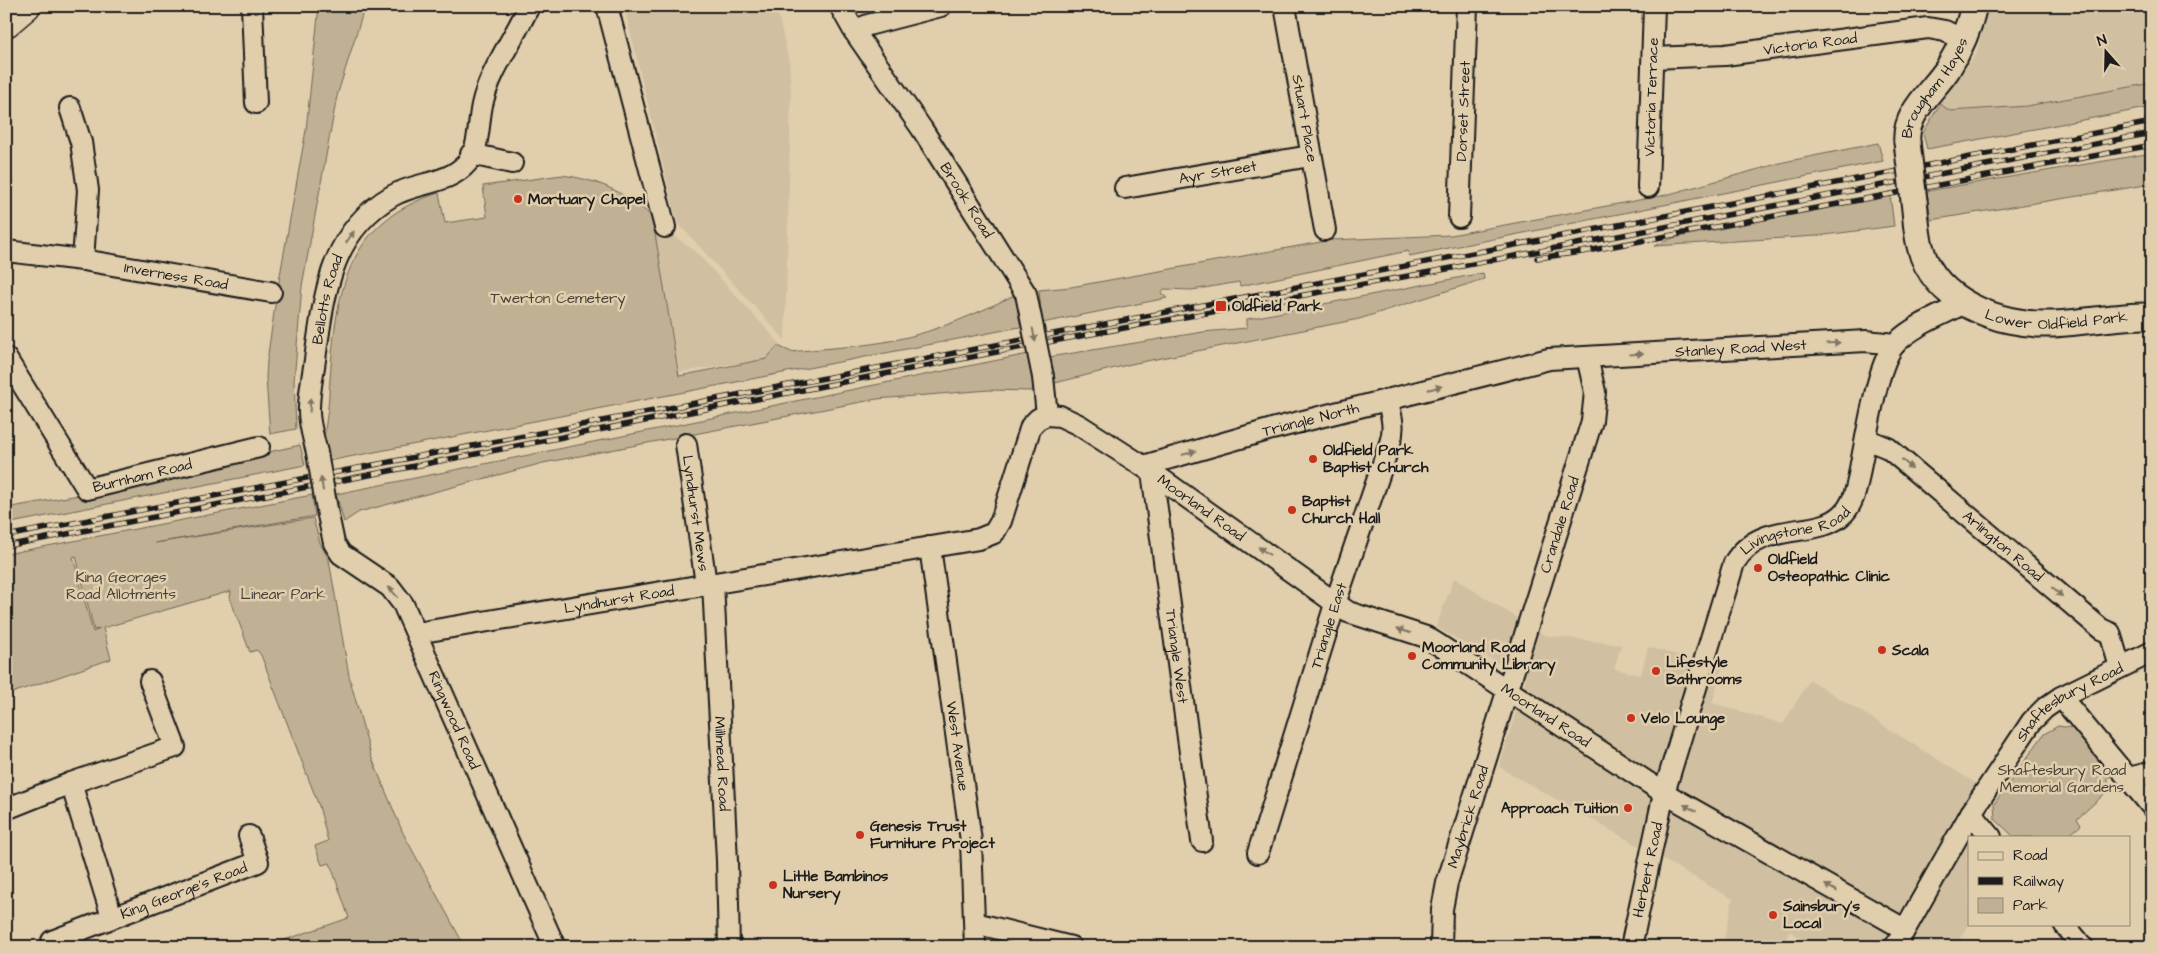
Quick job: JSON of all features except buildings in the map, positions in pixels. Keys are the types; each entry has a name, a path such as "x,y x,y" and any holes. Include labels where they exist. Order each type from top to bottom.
{"highway":[{"path":"6,23 26,6"}],"main road":[{"name":"Brougham Hayes","path":"1964,303 1942,286 1920,247 1906,131 1910,119 1948,69 1963,40 1974,6"},
{"name":"Lower Oldfield Park","path":"1964,303 1983,314 2014,324 2050,324 2152,316"}],"street":[{"path":"252,6 256,103"},
{"name":"Bellotts Road","path":"328,515 309,410 324,298 332,267 349,237 369,213 393,196 420,184 449,177 468,163 476,143 482,104 528,6"},
{"path":"607,6 665,227"},
{"name":"Brook Road","path":"840,6 854,31 927,137 1026,294 1047,414"},
{"path":"854,31 868,25 941,6"},
{"name":"Stuart Place","path":"1285,6 1310,156 1325,230"},
{"name":"Dorset Street","path":"1459,217 1467,6"},
{"name":"Victoria Terrace","path":"1648,187 1654,6"},
{"name":"Victoria Road","path":"1653,58 1725,55 1928,28 1945,31 1963,40"},
{"path":"70,108 82,142 88,190 83,260"},
{"path":"471,154 512,163"},
{"name":"Ayr Street","path":"1125,188 1310,156"},
{"name":"Inverness Road","path":"6,251 83,260 271,292"},
{"name":"Livingstone Road","path":"1664,793 1734,563 1740,553 1763,538 1838,520 1849,507 1855,492 1880,376 1889,352 1895,344 1914,329 1964,303"},
{"name":"Stanley Road West","path":"1587,357 1866,342 1895,344"},
{"name":"Triangle North","path":"1147,469 1272,429 1549,359 1587,357"},
{"name":"Crandale Road","path":"1508,690 1592,421 1595,392 1587,357"},
{"name":"Burnham Road","path":"6,358 87,489 259,447"},
{"name":"Triangle East","path":"1258,853 1336,601 1392,438 1393,421 1388,400"},
{"path":"930,547 979,539 994,533 1001,520 1031,426 1038,418 1047,414 1060,416 1079,425 1147,469"},
{"name":"Arlington Road","path":"1866,439 1888,448 2101,629 2110,633 2120,667"},
{"name":"Lyndhurst Mews","path":"686,444 709,583"},
{"name":"Moorland Road","path":"1147,469 1336,601 1348,612 1426,637 1664,793 1899,938"},
{"name":"Triangle West","path":"1147,469 1202,841"},
{"name":"Ringwood Road","path":"328,515 334,542 341,554 390,587 403,604 555,947"},
{"name":"Lyndhurst Road","path":"417,633 930,547"},
{"name":"West Avenue","path":"930,547 971,841 975,947"},
{"name":"Millmead Road","path":"709,583 728,861 729,947"},
{"name":"Shaftesbury Road","path":"1899,938 1971,813 2032,721 2045,708 2061,697 2152,652"},
{"path":"6,809 71,783 175,747 150,681"},
{"name":"Maybrick Road","path":"1441,947 1442,909 1447,883 1508,690"},
{"path":"2061,697 2152,807"},
{"path":"2129,778 2152,772"},
{"name":"King George's Road","path":"71,783 112,917"},
{"name":"Herbert Road","path":"1631,947 1664,793"},
{"path":"1971,813 1990,836"},
{"name":"King George's Road","path":"52,941 258,862 248,836"},
{"path":"975,923 1071,947"},
{"path":"2066,926 2083,947"}],"shaded area":[{"path":"624,6 776,6 789,61 791,94 785,340 677,222"},
{"path":"1989,6 2152,6 2152,83 2027,106 1950,111 1940,104 1976,54"},
{"path":"672,235 695,251 780,344 768,359 680,372 655,237"},
{"path":"1454,578 1544,635 1621,645 1614,669 1641,675 1648,647 1722,668 1712,703 1783,724 1810,680 1977,784 1956,817 1972,836 1968,836 1968,926 1954,947 1817,947 1789,931 1783,947 1728,947 1723,944 1733,899 1499,767 1526,679 1436,627"}],"green space":[{"path":"319,6 365,6 337,96 302,286 294,381 296,429 270,434 266,378 267,361 277,292 306,130"},
{"path":"2152,83 2152,107 1927,149 1923,133 1940,104 1950,111 2027,106"},
{"path":"1878,143 1883,161 1409,256 1408,251 1240,286 1239,282 1192,290 1164,289 1161,293 1167,298 1042,323 1039,290 1071,287 1332,240 1451,235 1666,195 1784,162"},
{"path":"2152,153 2152,184 1931,220 1927,191"},
{"name":"Twerton Cemetery","path":"562,175 589,180 610,188 652,216 679,376 766,359 778,346 791,352 895,340 927,332 958,321 1017,294 1025,326 323,462 331,362 340,299 349,272 362,246 380,225 406,207 439,193 445,223 487,217 483,186"},
{"path":"1890,195 1894,226 1817,236 1654,246 1673,238"},
{"path":"1483,273 1484,279 1359,319 1131,364 1055,383 1049,357 1203,332 1247,328 1247,319"},
{"path":"1033,353 1037,381 1032,391 989,390 877,399 543,463 359,512 344,522 336,494"},
{"path":"300,445 305,465 6,524 6,508 79,495"},
{"path":"312,495 315,516 155,543 313,518 320,543 329,560 349,676 371,756 403,833 465,947 264,947 349,918 330,863 322,865 315,846 328,841 319,806 261,655 257,650 250,652 230,598 231,591 103,628 111,659 6,695 6,554","holes":["76,556 94,630 100,629 93,632 73,557"]},
{"name":"Shaftesbury Road Memorial Gardens","path":"2058,726 2072,728 2111,775 2107,780 2113,786 2077,819 2081,825 2068,836 2013,836 1995,819 1994,804 2044,734"}],"railway":[{"path":"6,536 2152,122"},
{"path":"6,546 1053,341 1452,268 2152,133"},
{"path":"1537,258 1582,252 2152,145"}],"place":[{"name":"Mortuary Chapel","path":"518,199"},
{"name":"Oldfield Park","path":"1221,306"},
{"name":"Oldfield Park Baptist Church","path":"1313,459"},
{"name":"Baptist Church Hall","path":"1292,510"},
{"name":"Oldfield Osteopathic Clinic","path":"1758,568"},
{"name":"Scala","path":"1882,650"},
{"name":"Moorland Road Community Library","path":"1412,656"},
{"name":"Lifestyle Bathrooms","path":"1656,671"},
{"name":"Velo Lounge","path":"1631,718"},
{"name":"Approach Tuition","path":"1628,808"},
{"name":"Genesis Trust Furniture Project","path":"860,835"},
{"name":"Little Bambinos Nursery","path":"773,885"},
{"name":"Sainsbury's Local","path":"1773,915"}],"park label":[{"name":"King Georges Road Allotments","path":"121,586"},
{"name":"Linear Park","path":"283,594"}]}
